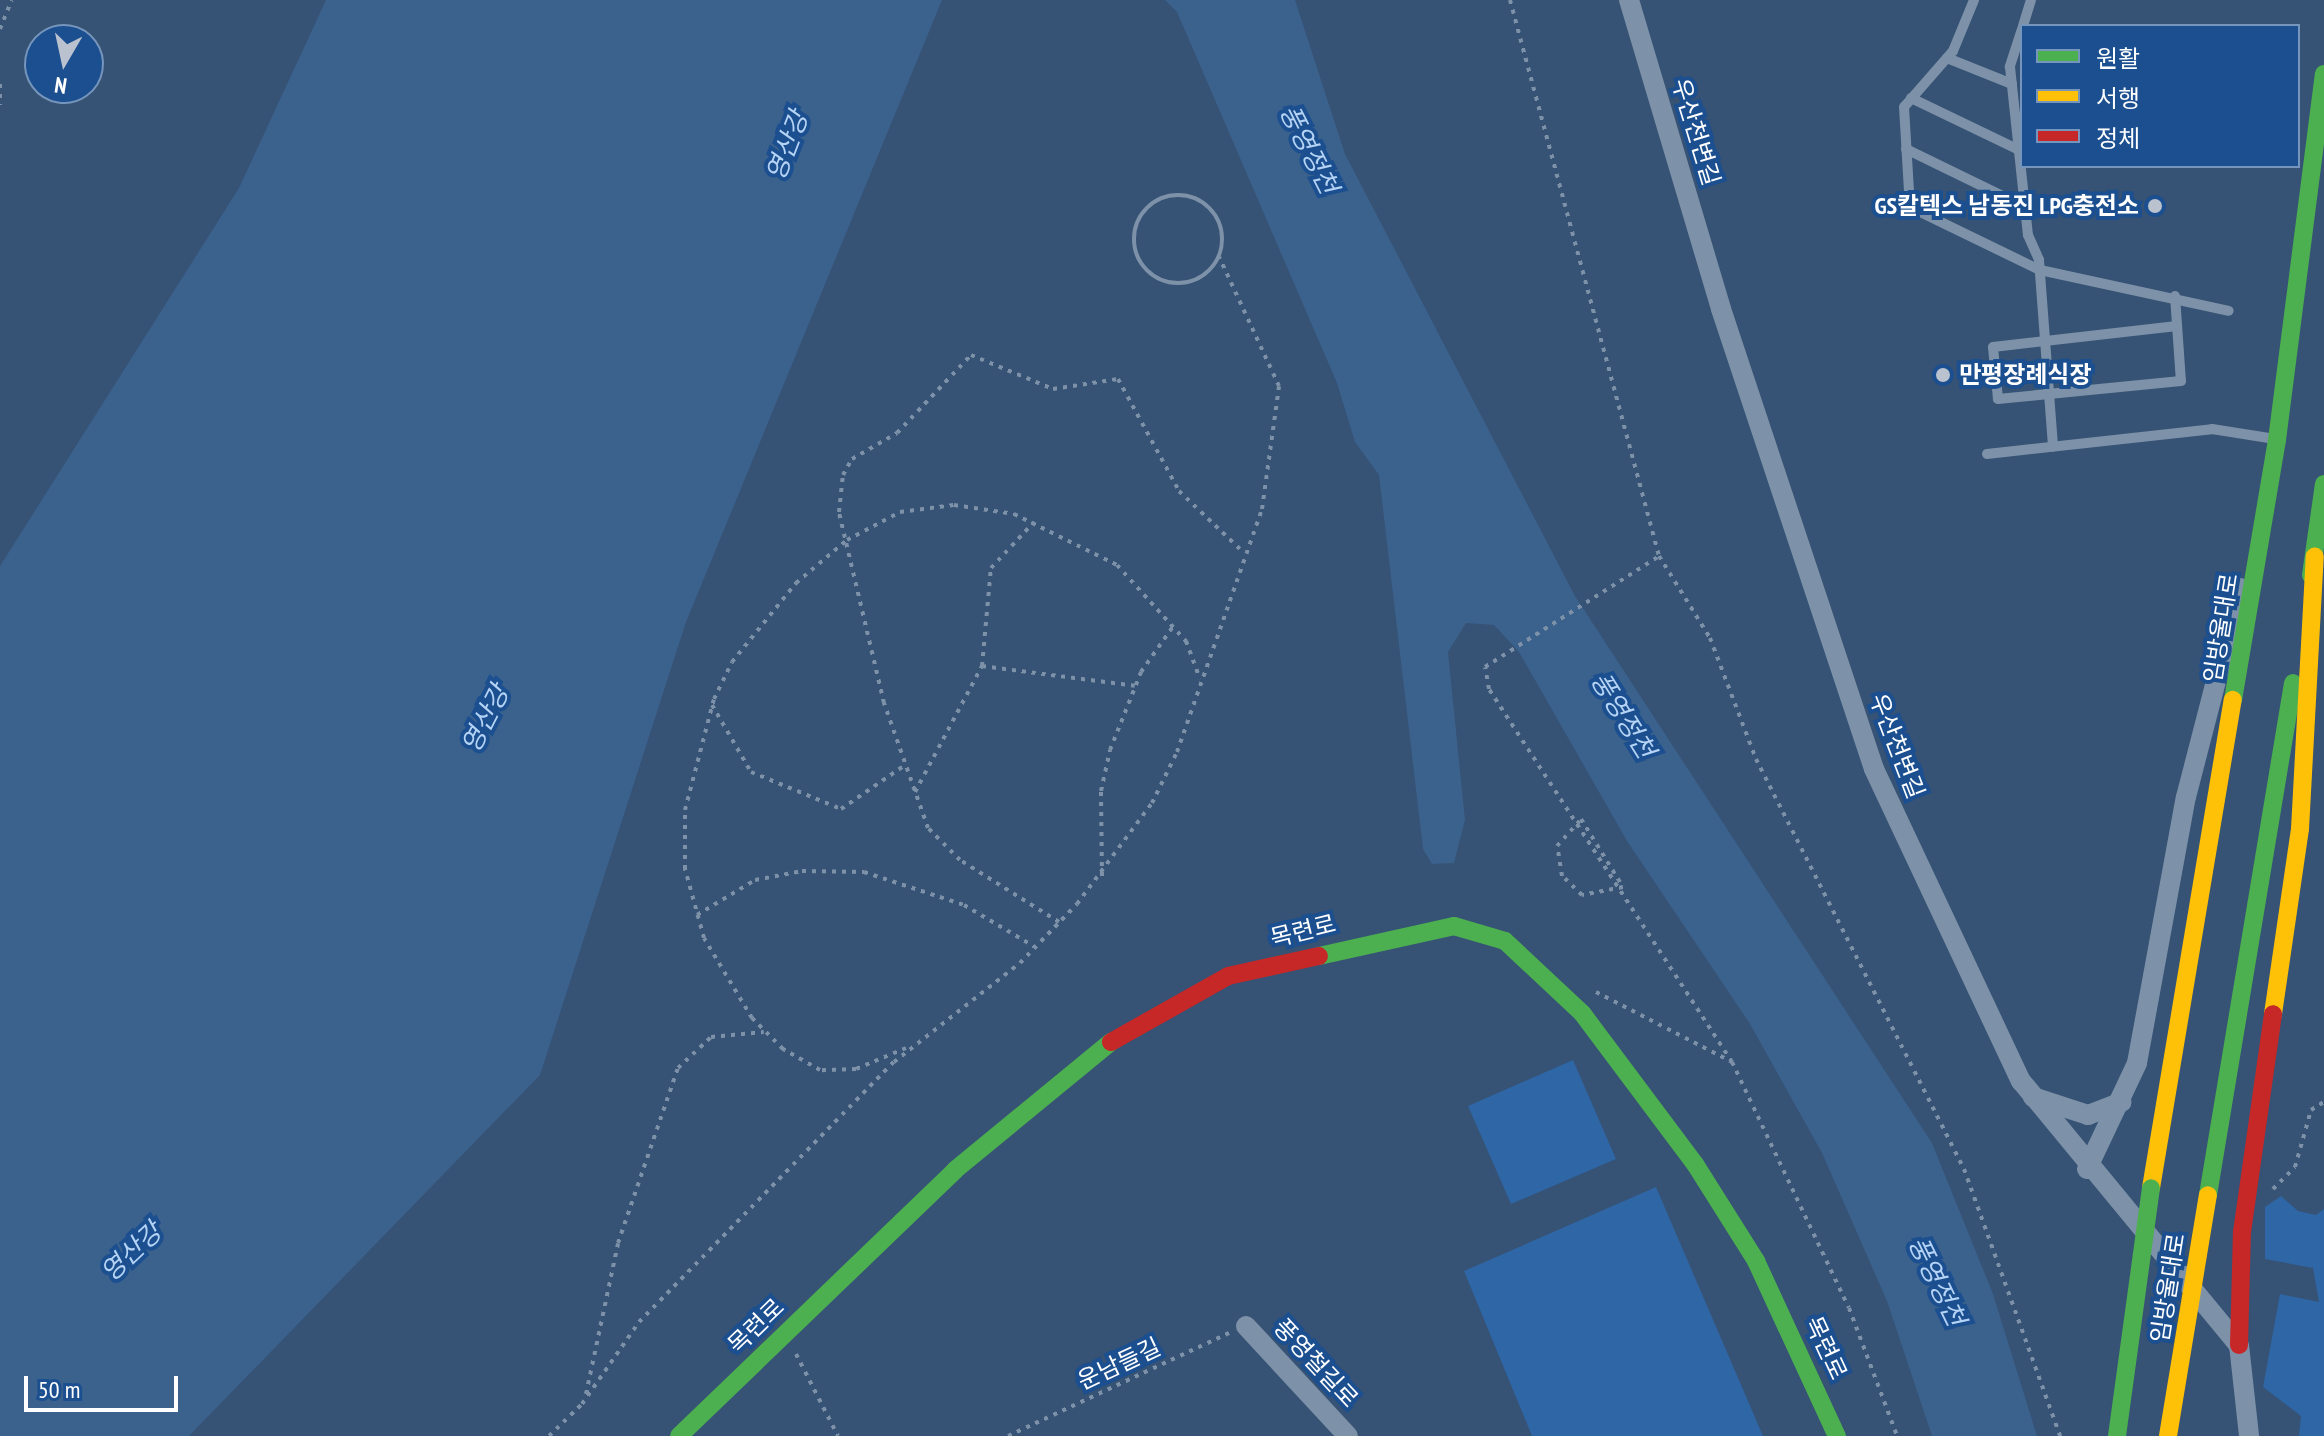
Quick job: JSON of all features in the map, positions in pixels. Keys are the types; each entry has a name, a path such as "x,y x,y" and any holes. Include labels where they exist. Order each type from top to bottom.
{"main road":[{"name":"임방울대로","path":"2117,1436 2151,1188 2275,448 2324,74"},
{"name":"임방울대로","path":"2168,1436 2315,556 2324,484"},
{"path":"2239,1345 2247,1196 2300,829 2315,556"},
{"name":"목련로","path":"679,1436 784,1331 955,1170 1119,1035 1180,997 1279,961 1454,926 1491,935 1529,957 1620,1063 1756,1261 1837,1436"}],"street":[{"name":"우산천변길","path":"1629,0 1721,309 1874,769 1997,1041 2033,1097 2087,1169 2239,1345"},
{"path":"2087,1169 2122,1102 2137,1063 2186,797 2275,448"},
{"path":"2033,1097 2088,1115 2122,1102"},
{"name":"풍영철길로","path":"1246,1326 1348,1436"},
{"path":"2239,1345 2249,1436"}],"lane":[{"path":"1974,0 1947,58 1904,107 1910,207 2040,270 2175,296 2229,311"},
{"path":"2023,24 2031,0"},
{"path":"2020,38 2012,84 2020,160"},
{"path":"1947,58 2012,84"},
{"path":"1911,98 2019,150"},
{"path":"1906,149 2025,207"},
{"path":"2021,168 2025,207 2040,270 2041,342 2053,446"},
{"path":"2175,296 2181,381 1998,399 1993,347 2177,326"},
{"path":"1987,454 2212,429 2275,448"}],"path":[{"path":"0,29 12,0"},
{"path":"1510,0 1659,556 1710,638 1756,759 1964,1169 2060,1436"},
{"path":"0,84 0,105"},
{"path":"549,1436 585,1400 639,1322 913,1045 1035,947 1102,876 1167,774 1201,681 1242,551 1262,509 1279,386 1219,257 1222,230 1196,199 1154,202 1135,226 1137,257 1158,279 1188,283 1219,257"},
{"path":"1059,922 944,848 915,792 905,765 847,540 840,495 852,459 897,433 971,355 1053,389 1118,379 1179,491 1242,551"},
{"path":"913,1045 856,1069 820,1070 766,1032 723,977 697,915 685,869 685,810 712,705 732,662 796,583 847,540 900,512 954,505 1034,522 1117,565 1174,625 1201,681"},
{"path":"915,792 982,666 991,568 1034,522"},
{"path":"1659,556 1608,582 1490,662 1489,689 1732,1062 1784,1163 1897,1425 1899,1436"},
{"path":"1102,876 1101,791 1135,686 1174,625"},
{"path":"982,666 1135,686"},
{"path":"712,705 751,772 841,809 905,765"},
{"path":"1576,822 1557,846 1562,876 1582,895 1619,889"},
{"path":"697,915 755,880 802,871 864,872 964,905 1035,947"},
{"path":"1583,985 1732,1062"},
{"path":"585,1400 618,1243 678,1068 711,1037 766,1032"},
{"path":"2247,1196 2286,1180 2311,1110 2324,1102"},
{"name":"운남들길","path":"1008,1436 1246,1326"},
{"path":"784,1331 838,1436"}],"shaded area":[{"path":"1573,1060 1616,1159 1511,1204 1468,1106"},
{"path":"1656,1187 1763,1436 1532,1436 1464,1271"},
{"path":"2281,1196 2298,1211 2316,1215 2324,1209 2324,1436 2299,1436 2301,1416 2263,1387 2280,1294 2319,1302 2313,1268 2265,1259 2265,1207"}],"water":[{"name":"영산강","path":"326,0 942,0 686,622 540,1075 189,1436 0,1436 0,566 239,188"},
{"name":"풍영정천","path":"1165,0 1295,0 1345,154 1575,596 1932,1143 1993,1294 2037,1436 1932,1436 1887,1301 1822,1153 1750,1024 1627,841 1519,652 1494,625 1466,623 1448,652 1465,820 1454,863 1432,864 1423,849 1379,475 1355,442 1337,383 1177,12"}],"traffic: fast":[{"path":"2233,700 2277,440 2324,74"},
{"path":"2311,575 2324,484"},
{"path":"2208,1195 2293,683"},
{"path":"1319,956 1454,926 1505,941 1582,1013 1695,1164 1756,1261 1837,1436"},
{"path":"679,1436 955,1170 1111,1042"},
{"path":"2117,1436 2151,1188"}],"traffic: slow":[{"path":"2273,1014 2300,829 2315,556"},
{"path":"2151,1188 2233,700"},
{"path":"2168,1436 2208,1195"}],"traffic: jam":[{"path":"1111,1042 1228,976 1319,956"},
{"path":"2239,1345 2242,1232 2273,1014"}],"place":[{"name":"GS칼텍스 남동진 LPG충전소","path":"2155,206"},
{"name":"만평장례식장","path":"1943,375"}]}
